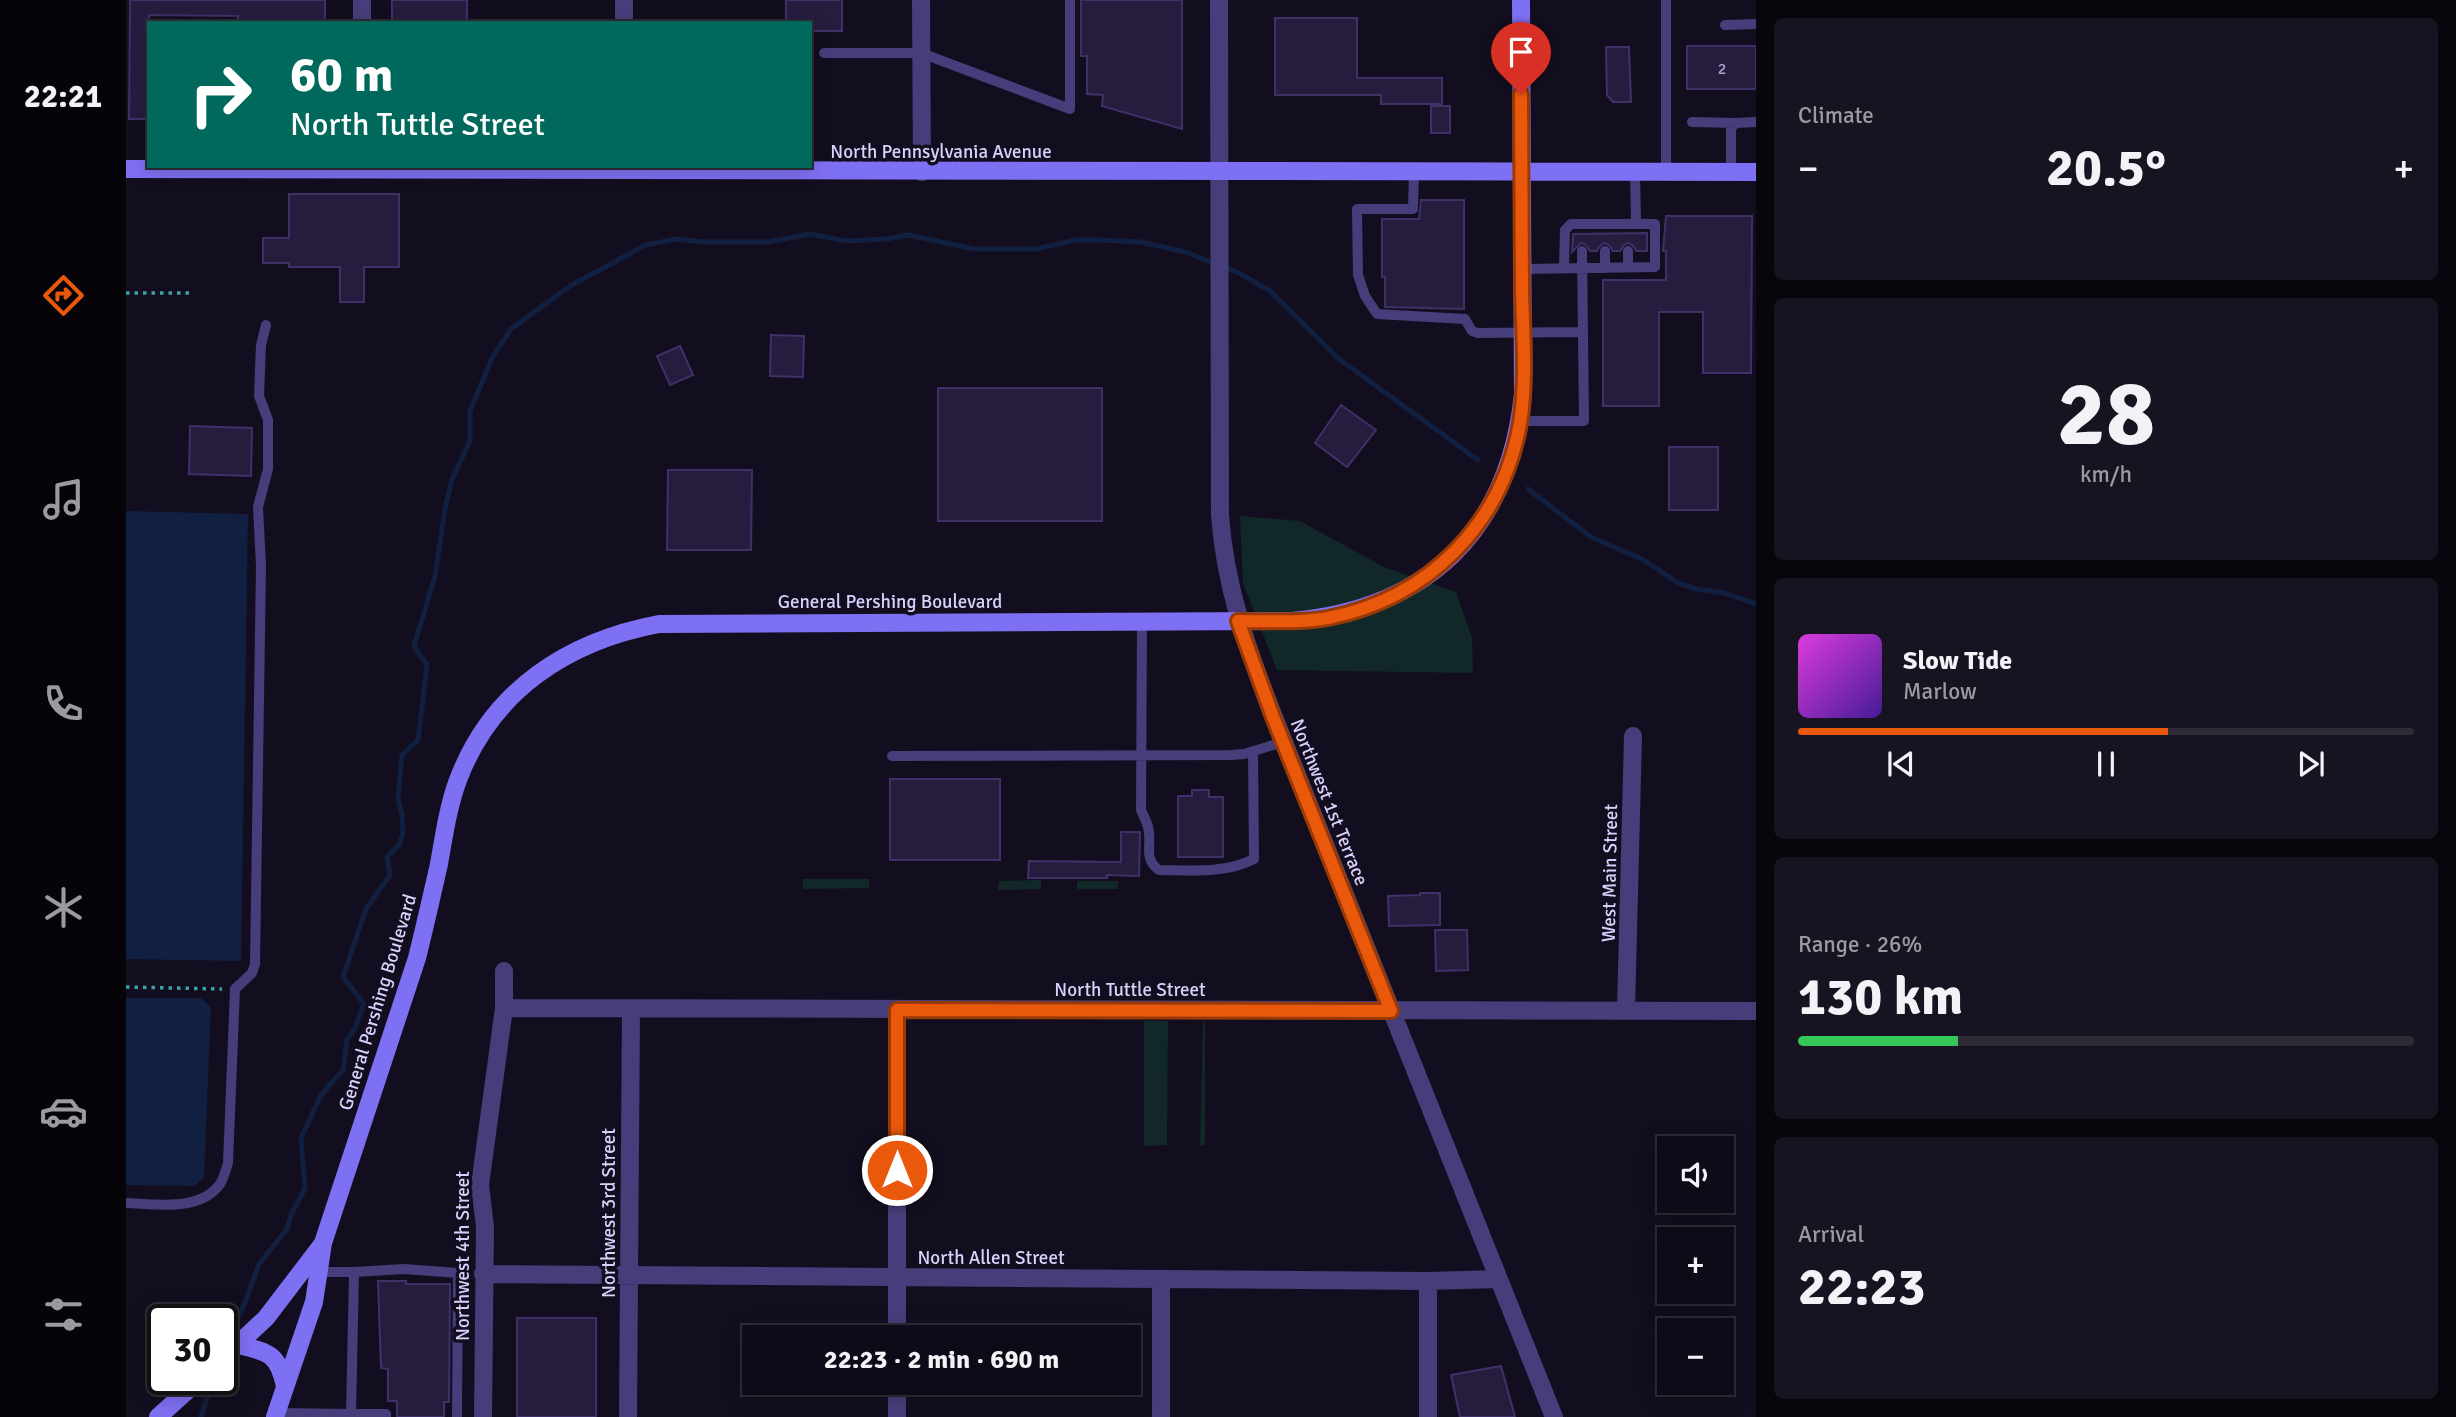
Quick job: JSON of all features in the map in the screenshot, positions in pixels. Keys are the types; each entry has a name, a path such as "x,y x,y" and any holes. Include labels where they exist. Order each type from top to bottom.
{"main road":[{"path":"1521,0 1521,172"},
{"name":"North Pennsylvania Avenue","path":"126,169 1756,172"},
{"name":"General Pershing Boulevard","path":"276,1415 314,1302 323,1243 417,958 449,809 458,780 482,732 500,708 547,666 577,649 630,629 659,624 1292,621 1327,618 1361,610 1392,598 1419,583 1466,540 1482,519 1507,470 1520,421 1523,394 1521,172"},
{"name":"General Pershing Boulevard","path":"238,1345 266,1318 323,1243"},
{"path":"238,1345 265,1352 277,1360 285,1387"},
{"path":"158,1417 182,1395"}],"street":[{"path":"362,0 362,21"},
{"path":"624,0 624,21"},
{"path":"921,0 922,172"},
{"name":"Northwest 1st Terrace","path":"1219,0 1220,527 1229,588 1238,621 1283,742 1554,1417"},
{"name":"West Main Street","path":"1626,1010 1633,736"},
{"name":"Northwest 4th Street","path":"483,1417 485,1227 480,1185 504,1008 504,971"},
{"name":"North Tuttle Street","path":"504,1008 1756,1011"},
{"name":"Northwest 3rd Street","path":"628,1417 631,1009"},
{"path":"897,1010 897,1325"},
{"name":"North Allen Street","path":"483,1274 1428,1281 1498,1279"},
{"path":"1161,1279 1161,1417"},
{"path":"1428,1281 1428,1417"},
{"path":"897,1395 897,1417"}],"lane":[{"path":"824,53 921,53 1070,109 1070,0"},
{"path":"1666,0 1666,172"},
{"path":"1725,25 1756,24"},
{"path":"1692,122 1756,122"},
{"path":"1731,172 1731,132 1736,123"},
{"path":"1414,172 1413,209 1357,209 1358,275 1365,296 1377,314 1465,319 1472,331 1478,333 1583,332"},
{"path":"1630,227 1635,172"},
{"path":"1522,269 1655,267 1655,224 1605,229 1583,229 1571,224 1565,230 1564,268"},
{"path":"1520,421 1584,421 1582,251"},
{"path":"1605,251 1605,268"},
{"path":"1628,251 1628,267"},
{"path":"126,1203 177,1205 202,1199 220,1184 228,1163 235,989 252,972 255,964 261,566 258,507 268,469 268,420 259,396 261,345 266,324"},
{"path":"1142,621 1141,810 1149,829 1148,857 1151,865 1159,870 1224,869 1254,859 1253,751"},
{"path":"892,756 1231,755 1283,742"},
{"path":"318,1272 404,1269 458,1273 457,1417"},
{"path":"351,1414 354,1272"},
{"path":"276,1415 386,1414 386,1417"}],"path":[{"path":"126,293 193,293"},
{"path":"126,987 235,989"}],"green space":[{"path":"1240,516 1300,521 1384,567 1456,592 1472,638 1473,673 1277,670 1243,583"},
{"path":"803,879 869,879 869,888 803,889"},
{"path":"1041,880 1041,889 998,890 999,881"},
{"path":"1077,881 1118,881 1118,889 1077,889"},
{"path":"1144,1021 1168,1021 1167,1145 1144,1146"},
{"path":"1203,1021 1205,1145 1200,1145"}],"water":[{"path":"126,511 248,514 241,961 126,959"},
{"path":"126,998 201,998 211,1007 204,1177 195,1186 126,1185"}],"building":[{"path":"130,0 325,0 325,21 238,21 238,16 149,15 147,119 129,119"},
{"path":"392,0 467,0 467,21 392,21"},
{"path":"786,0 842,0 842,31 812,31 812,21 786,21"},
{"path":"1081,0 1182,0 1182,129 1102,106 1103,95 1087,94 1087,56 1081,56"},
{"path":"1275,18 1357,18 1357,78 1442,78 1442,104 1381,104 1381,95 1275,95"},
{"path":"1687,46 1756,46 1756,89 1687,89"},
{"path":"1606,47 1629,47 1631,102 1613,102 1607,95"},
{"path":"1431,106 1450,106 1450,133 1431,133"},
{"path":"289,194 399,194 399,267 364,267 364,302 340,302 340,267 289,267 289,263 263,263 263,238 289,238"},
{"path":"1421,200 1464,200 1464,309 1385,307 1382,219 1419,219"},
{"path":"1666,216 1752,216 1751,373 1703,373 1703,312 1659,312 1659,406 1603,406 1603,280 1666,280 1666,251 1663,251"},
{"path":"1647,233 1647,251 1636,251 1629,243 1620,251 1613,251 1604,243 1597,251 1590,251 1581,243 1572,252 1573,234"},
{"path":"771,335 804,336 803,377 770,376"},
{"path":"680,346 693,375 670,385 657,356"},
{"path":"938,388 1102,388 1102,521 938,521"},
{"path":"1341,405 1376,430 1347,467 1315,443"},
{"path":"190,426 252,428 251,476 189,474"},
{"path":"1669,447 1718,447 1718,510 1669,510"},
{"path":"668,470 752,470 751,550 667,550"},
{"path":"890,779 1000,779 1000,860 890,860"},
{"path":"1192,790 1209,790 1209,797 1223,797 1223,857 1178,857 1178,796 1192,796"},
{"path":"1121,832 1140,832 1139,876 1028,878 1029,861 1121,862"},
{"path":"1440,893 1440,925 1389,926 1388,896"},
{"path":"1435,930 1467,930 1468,970 1436,971"},
{"path":"378,1281 450,1284 449,1402 444,1402 444,1417 397,1417 397,1401 388,1401 388,1369 381,1368"},
{"path":"517,1318 596,1318 596,1417 517,1417"},
{"path":"1501,1366 1515,1417 1460,1417 1451,1375"}],"waterway":[{"path":"238,1319 259,1264 287,1229 305,1188 301,1138 321,1095 343,1070 347,1040 355,1028 364,1004 343,977 366,909 390,875 387,857 400,844 403,832 398,798 402,755 418,740 427,665 414,646 435,576 452,479 470,441 470,411 493,356 511,329 570,286 646,245 676,239 767,242 810,234 846,241 908,235 974,249 1036,249 1075,240 1141,242 1185,252 1239,273 1270,291 1339,359 1478,460"},
{"path":"1528,489 1591,537 1642,559 1678,583 1724,593 1756,604"},
{"path":"201,1417 208,1395"}],"route":[{"path":"897,1170 897,1010 1391,1011 1273,717 1238,621 1327,618 1361,610 1392,598 1419,583 1466,540 1496,494 1515,445 1523,394 1521,94"}]}
